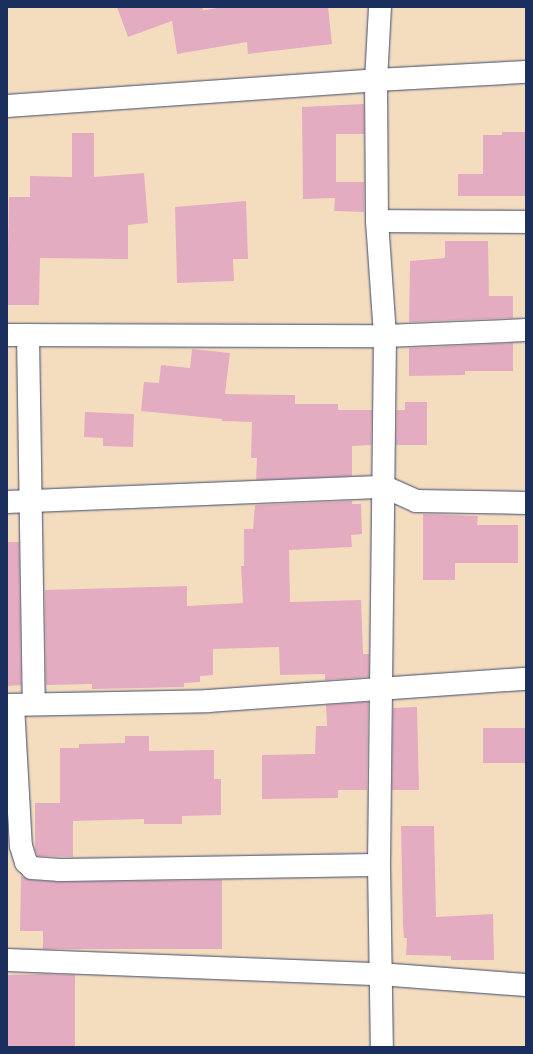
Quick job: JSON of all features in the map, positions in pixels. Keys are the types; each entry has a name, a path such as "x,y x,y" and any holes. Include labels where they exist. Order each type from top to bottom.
{"street":[{"path":"380,7 376,80 377,221 385,336 385,487 379,865 379,974 382,1047"},
{"path":"7,106 376,80 526,72"},
{"path":"377,221 526,222"},
{"path":"379,865 60,870 32,868 26,862 21,846 18,705 31,501 18,335 385,336 526,330"},
{"path":"7,502 385,487 416,501 526,503"},
{"path":"18,705 208,701 526,679"},
{"path":"7,960 379,974 526,985"}],"building":[{"path":"117,7 202,7 203,10 199,11 224,7 328,7 332,44 248,54 247,42 177,54 172,21 128,37"},
{"path":"364,104 364,134 336,134 336,182 364,182 364,212 334,211 335,198 303,199 302,107"},
{"path":"502,132 526,132 526,196 458,196 458,174 483,174 483,135 502,135"},
{"path":"72,133 94,133 94,177 144,173 148,223 128,225 128,259 40,258 39,305 7,305 9,197 30,197 30,176 72,177"},
{"path":"246,201 248,259 233,259 234,281 177,283 175,207"},
{"path":"445,241 488,241 489,296 513,296 513,318 409,322 410,261 445,258"},
{"path":"513,343 513,371 465,371 465,375 409,376 409,348"},
{"path":"192,349 230,353 225,394 295,395 295,404 338,404 338,410 372,410 371,445 352,446 352,476 256,480 257,458 251,458 252,422 222,421 222,419 141,411 144,382 159,383 161,365 190,368"},
{"path":"405,402 427,402 427,445 396,445 397,410 405,410"},
{"path":"85,412 134,414 133,447 103,446 103,438 84,437"},
{"path":"352,501 352,504 361,504 362,534 351,535 352,547 289,550 290,602 361,600 363,654 369,654 369,677 325,680 325,674 280,675 279,647 213,649 213,675 200,676 200,682 184,683 184,687 92,689 92,684 46,685 45,590 187,586 187,606 243,603 241,566 244,566 244,529 253,529 255,505"},
{"path":"423,514 478,516 477,525 518,525 518,563 455,563 455,580 423,580"},
{"path":"7,542 19,542 21,685 7,686"},
{"path":"368,702 367,790 338,790 338,798 262,799 262,755 315,754 316,726 327,726 326,705"},
{"path":"417,707 419,790 392,790 393,708"},
{"path":"483,728 526,728 526,763 483,763"},
{"path":"125,736 149,736 149,751 214,750 214,779 221,779 221,815 182,816 182,824 144,824 144,819 73,821 73,857 38,856 35,850 35,803 60,803 60,748 79,748 79,744 125,743"},
{"path":"401,826 434,826 436,917 493,914 494,960 451,960 451,956 406,955 407,938 404,938 403,925"},
{"path":"21,876 31,880 60,882 222,880 222,949 43,949 43,931 20,931"},
{"path":"7,975 75,975 75,1047 7,1047"}]}
